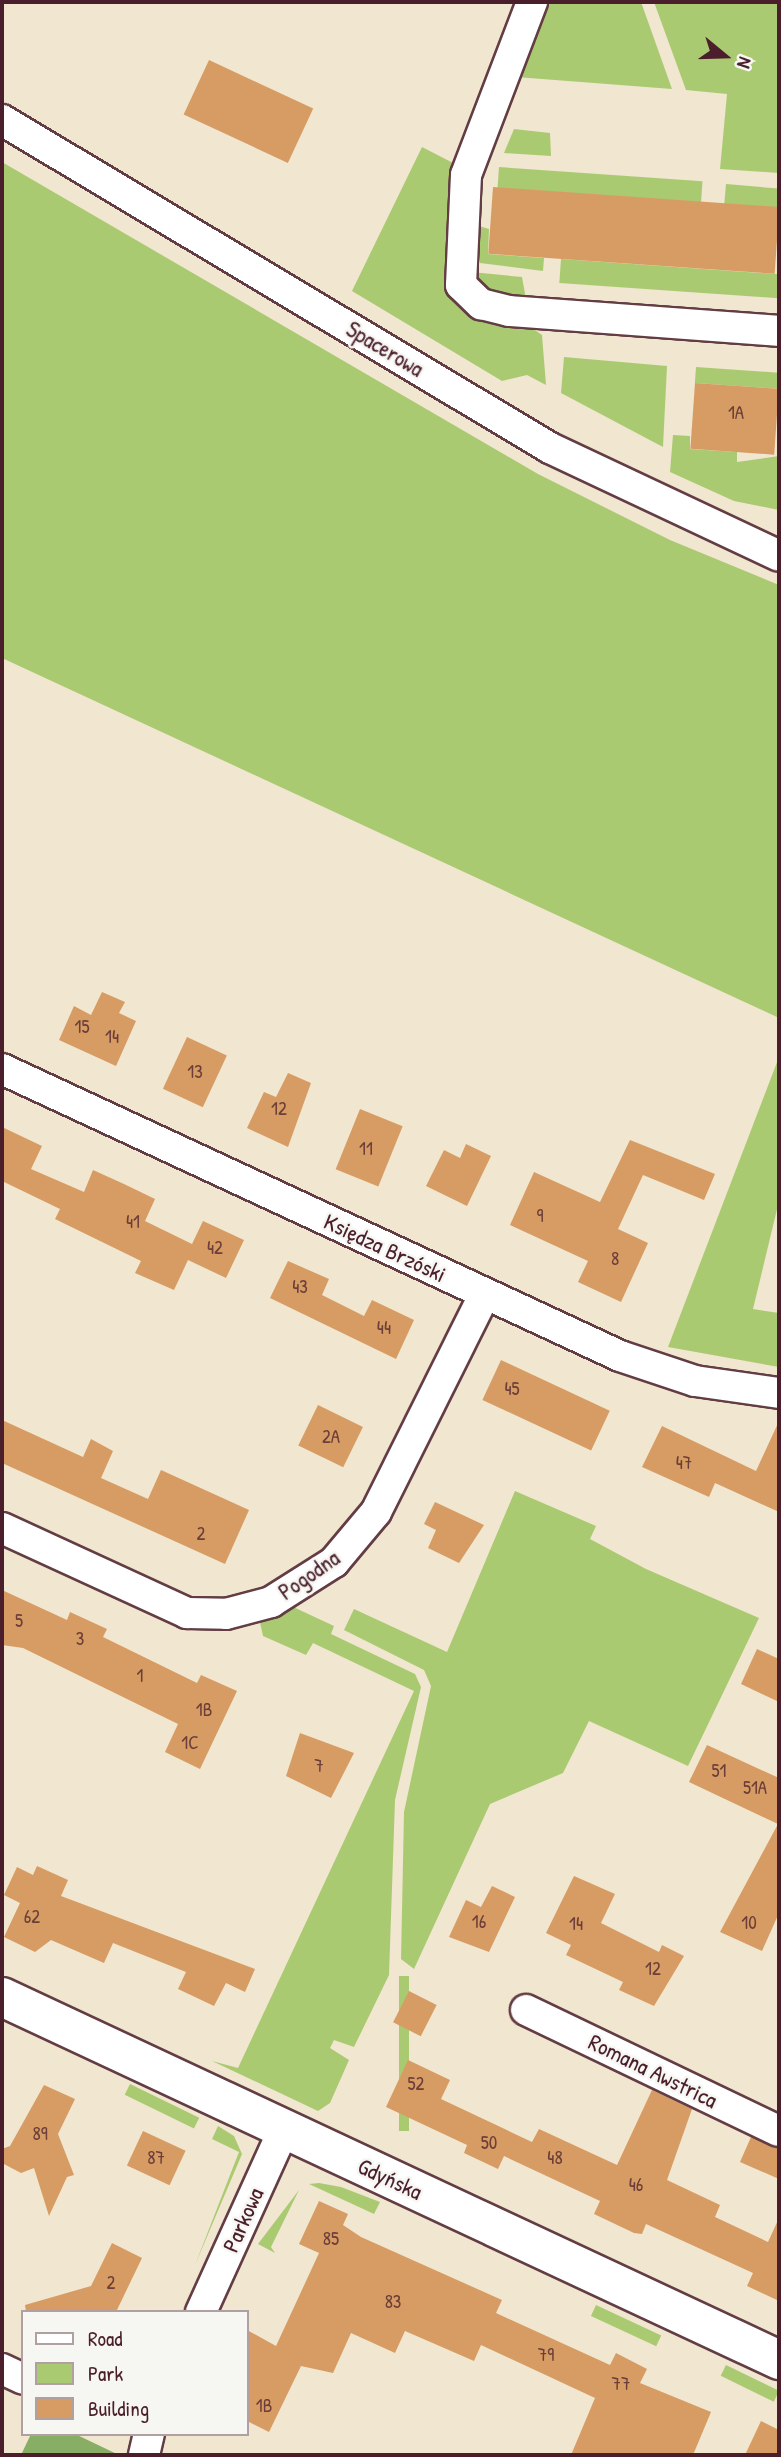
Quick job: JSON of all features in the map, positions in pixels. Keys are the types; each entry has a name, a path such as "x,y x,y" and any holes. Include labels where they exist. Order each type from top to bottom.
{"street":[{"path":"532,2 466,175 458,270 469,296 509,311 779,331"},
{"name":"Spacerowa","path":"2,120 550,448 779,556"},
{"name":"Księdza Brzóski","path":"2,1069 620,1356 695,1381 779,1393"},
{"name":"Pogodna","path":"2,1528 187,1613 226,1614 271,1602 334,1562 376,1512 484,1294"},
{"name":"Gdyńska","path":"2,1997 779,2360"},
{"name":"Romana Awstrica","path":"526,2010 779,2131"},
{"name":"Parkowa","path":"202,2310 284,2129"},
{"path":"2,2369 21,2378"}],"green space":[{"path":"545,2 641,2 672,89 516,77"},
{"path":"654,2 779,2 779,173 720,169 727,94 686,90"},
{"path":"514,129 550,133 551,156 504,153"},
{"path":"422,147 457,165 450,188 448,278 476,316 529,326 542,335 546,385 527,375 502,381 352,291"},
{"path":"2,162 538,474 670,540 779,585 779,1018 2,658"},
{"path":"499,167 703,181 701,202 498,188"},
{"path":"726,184 779,189 777,209 724,204"},
{"path":"479,226 489,229 488,254 544,258 543,271 480,263"},
{"path":"561,259 779,274 778,298 559,283"},
{"path":"471,272 522,277 526,299 487,295"},
{"path":"564,357 667,366 663,447 561,393"},
{"path":"696,367 779,373 778,389 695,383"},
{"path":"673,435 690,436 690,449 737,452 737,462 779,456 779,510 734,501 670,472"},
{"path":"779,1057 779,1201 753,1309 779,1313 779,1367 668,1347"},
{"path":"515,1491 596,1526 590,1539 646,1569 759,1618 688,1766 589,1721 563,1773 490,1804 414,1969 401,1959 404,1812 431,1686 424,1670 344,1630 354,1609 447,1652"},
{"path":"289,1605 334,1626 331,1634 415,1674 421,1687 395,1800 389,1975 354,2047 334,2040 330,2048 349,2060 330,2103 318,2111 212,2061 238,2068 414,1691 313,1643 306,1655 263,1636 259,1618"},
{"path":"399,1976 409,1976 409,2131 399,2131"},
{"path":"130,2084 199,2118 194,2129 125,2095"},
{"path":"218,2126 234,2136 242,2154 195,2265 239,2152 212,2139"},
{"path":"309,2184 341,2187 380,2202 374,2214"},
{"path":"299,2190 271,2247 275,2253 258,2244"},
{"path":"596,2305 661,2335 656,2346 591,2316"},
{"path":"726,2365 779,2391 774,2402 721,2376"},
{"path":"30,2436 79,2436 119,2455 21,2455"}],"building":[{"path":"209,60 313,109 288,163 184,114"},
{"path":"493,187 779,207 775,274 488,254"},
{"path":"695,383 779,389 774,455 690,449"},
{"path":"102,992 125,1002 119,1013 136,1021 116,1066 59,1040 74,1006 91,1015"},
{"path":"187,1037 227,1056 203,1107 163,1089"},
{"path":"288,1073 311,1083 288,1147 247,1128 264,1092 276,1097"},
{"path":"360,1109 403,1126 378,1186 336,1169"},
{"path":"2,1127 42,1146 31,1169 84,1192 93,1170 124,1184 155,1199 145,1221 192,1244 203,1221 244,1240 226,1278 188,1260 174,1290 135,1273 141,1261 55,1219 60,1209 2,1181"},
{"path":"630,1140 715,1174 704,1200 643,1175 618,1229 648,1243 621,1302 578,1282 588,1261 510,1225 534,1172 600,1202"},
{"path":"466,1144 491,1156 467,1206 426,1186 444,1150 460,1158"},
{"path":"288,1261 329,1279 322,1295 364,1316 372,1300 414,1320 396,1359 270,1298"},
{"path":"501,1360 610,1411 591,1451 482,1400"},
{"path":"318,1405 363,1427 343,1467 298,1445"},
{"path":"2,1420 83,1457 91,1439 113,1451 101,1478 148,1499 161,1470 249,1510 225,1564 2,1463"},
{"path":"779,1421 779,1512 715,1483 709,1497 642,1467 662,1426 756,1471"},
{"path":"435,1502 484,1525 459,1563 428,1548 436,1530 424,1524"},
{"path":"2,1590 67,1620 70,1612 107,1629 103,1637 197,1683 201,1675 237,1691 200,1769 165,1752 178,1724 23,1648 2,1645"},
{"path":"757,1649 779,1659 779,1702 741,1684"},
{"path":"300,1733 354,1753 331,1798 286,1776"},
{"path":"707,1745 779,1778 779,1913 762,1951 720,1932 778,1824 689,1782"},
{"path":"37,1866 68,1880 61,1896 255,1969 245,1992 226,1983 214,2006 178,1989 186,1972 113,1943 104,1963 51,1940 35,1952 4,1937 20,1903 4,1895 17,1867 33,1875"},
{"path":"574,1876 615,1894 601,1923 659,1952 662,1945 684,1956 654,2006 619,1990 623,1982 566,1955 571,1945 546,1933"},
{"path":"492,1886 515,1897 489,1952 449,1937 466,1900 481,1907"},
{"path":"409,1991 437,2005 421,2036 393,2022"},
{"path":"408,2060 450,2080 441,2099 532,2142 539,2129 617,2165 652,2090 692,2109 667,2180 720,2205 715,2217 768,2242 779,2218 779,2301 747,2286 753,2273 646,2224 642,2234 634,2233 594,2214 600,2201 504,2156 498,2169 464,2153 467,2145 386,2107"},
{"path":"44,2085 75,2099 58,2134 74,2175 67,2177 49,2216 34,2168 21,2173 2,2163 2,2149 10,2146"},
{"path":"143,2131 186,2151 170,2185 127,2165"},
{"path":"751,2137 779,2148 779,2179 740,2162"},
{"path":"319,2201 348,2214 343,2225 361,2237 502,2300 496,2313 610,2365 616,2353 647,2369 640,2383 711,2412 693,2455 571,2455 595,2398 481,2345 474,2361 405,2331 395,2353 351,2333 333,2373 301,2366 269,2432 248,2422 248,2331 276,2346 319,2253 299,2244"},
{"path":"112,2243 142,2258 117,2310 26,2310 25,2305 91,2286"},
{"path":"761,2421 779,2430 779,2455 745,2455"}]}
